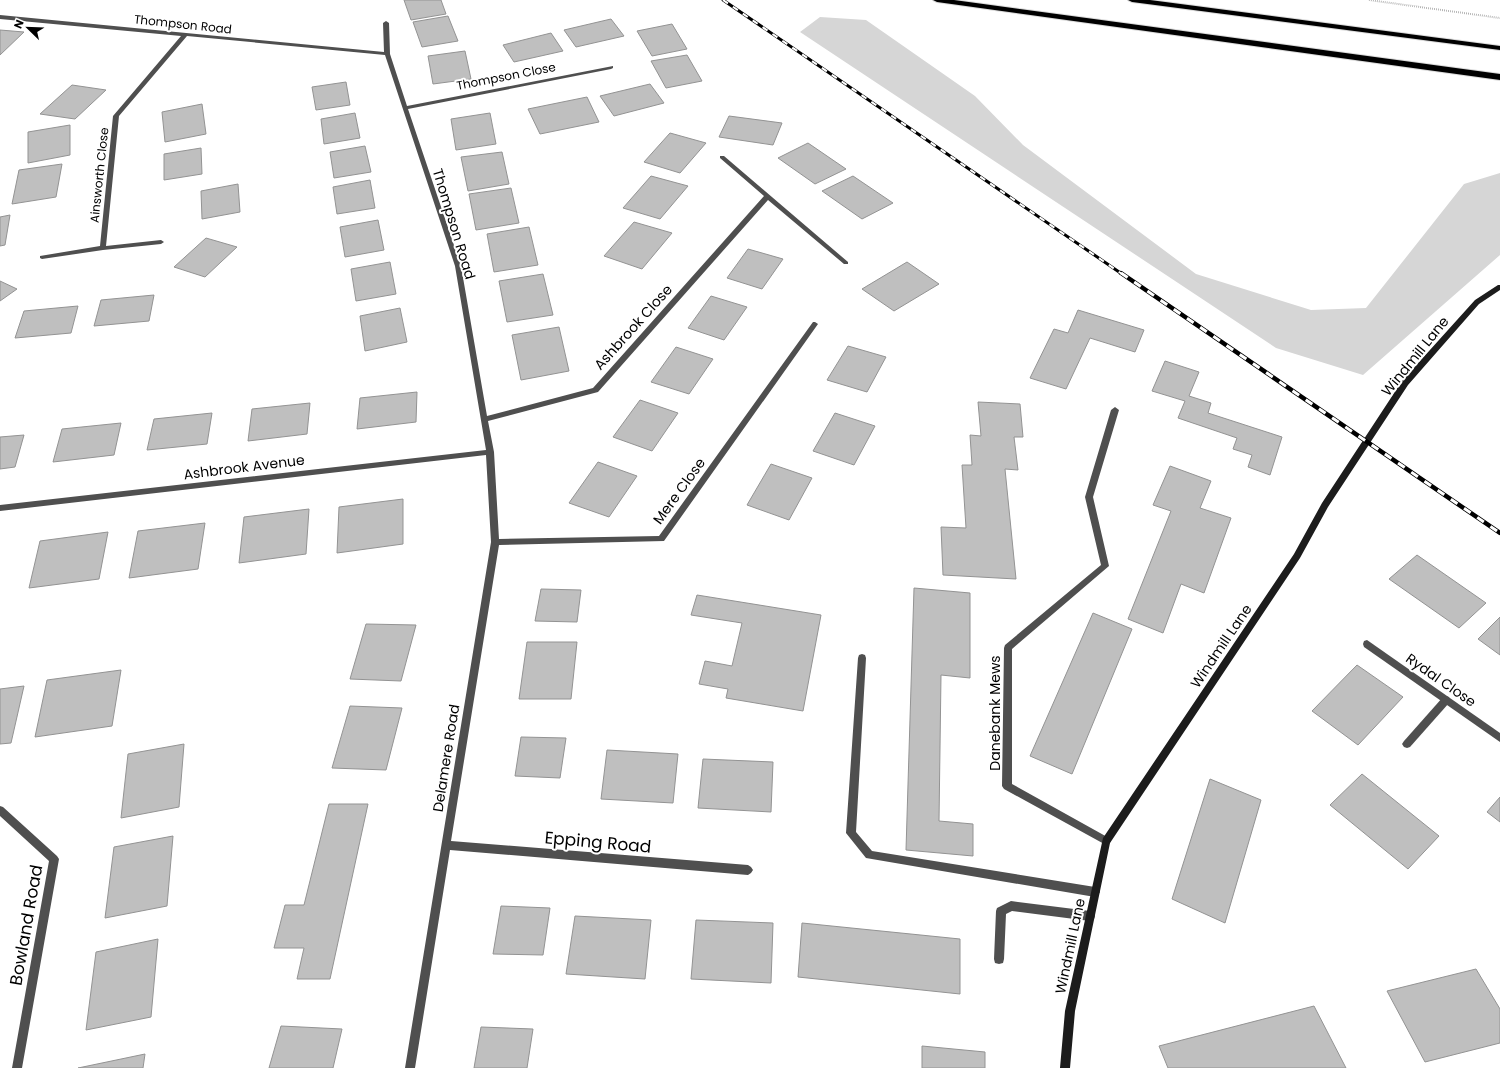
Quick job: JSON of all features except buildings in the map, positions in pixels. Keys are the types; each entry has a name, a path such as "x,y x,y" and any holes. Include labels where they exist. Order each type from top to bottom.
{"highway":[{"path":"937,0 1500,77"},
{"path":"1132,0 1500,48"}],"street":[{"name":"Thompson Road","path":"0,17 387,54"},
{"name":"Thompson Road","path":"386,23 387,54 458,266 490,452"},
{"name":"Ainsworth Close","path":"103,248 116,116 185,35"},
{"name":"Thompson Close","path":"405,108 611,67"},
{"path":"722,157 846,263"},
{"name":"Ashbrook Close","path":"485,419 595,390 767,196"},
{"path":"42,257 103,248 161,242"},
{"name":"Windmill Lane","path":"1065,1068 1070,1011 1106,841 1297,556 1325,505 1405,383 1477,302 1500,287"},
{"name":"Mere Close","path":"495,542 661,539 815,324"},
{"name":"Danebank Mews","path":"1106,841 1007,786 1008,648 1105,566 1089,497 1115,410"},
{"name":"Delamere Road","path":"410,1068 495,542 490,452"},
{"name":"Ashbrook Avenue","path":"0,508 490,452"},
{"name":"Rydal Close","path":"1367,644 1500,738"},
{"path":"862,658 851,833 869,855 1095,892"},
{"path":"1407,744 1446,700"},
{"name":"Bowland Road","path":"0,810 54,859 17,1068"},
{"name":"Epping Road","path":"446,845 748,870"},
{"path":"999,959 1000,911 1011,906 1090,916"}],"path":[{"path":"1369,0 1500,18"}],"shaded area":[{"path":"820,17 866,20 975,96 1023,145 1196,274 1311,310 1366,308 1464,184 1500,173 1500,255 1363,375 1276,348 800,32"}],"railway":[{"path":"723,0 1122,274"},
{"path":"1121,273 1500,533"}]}
